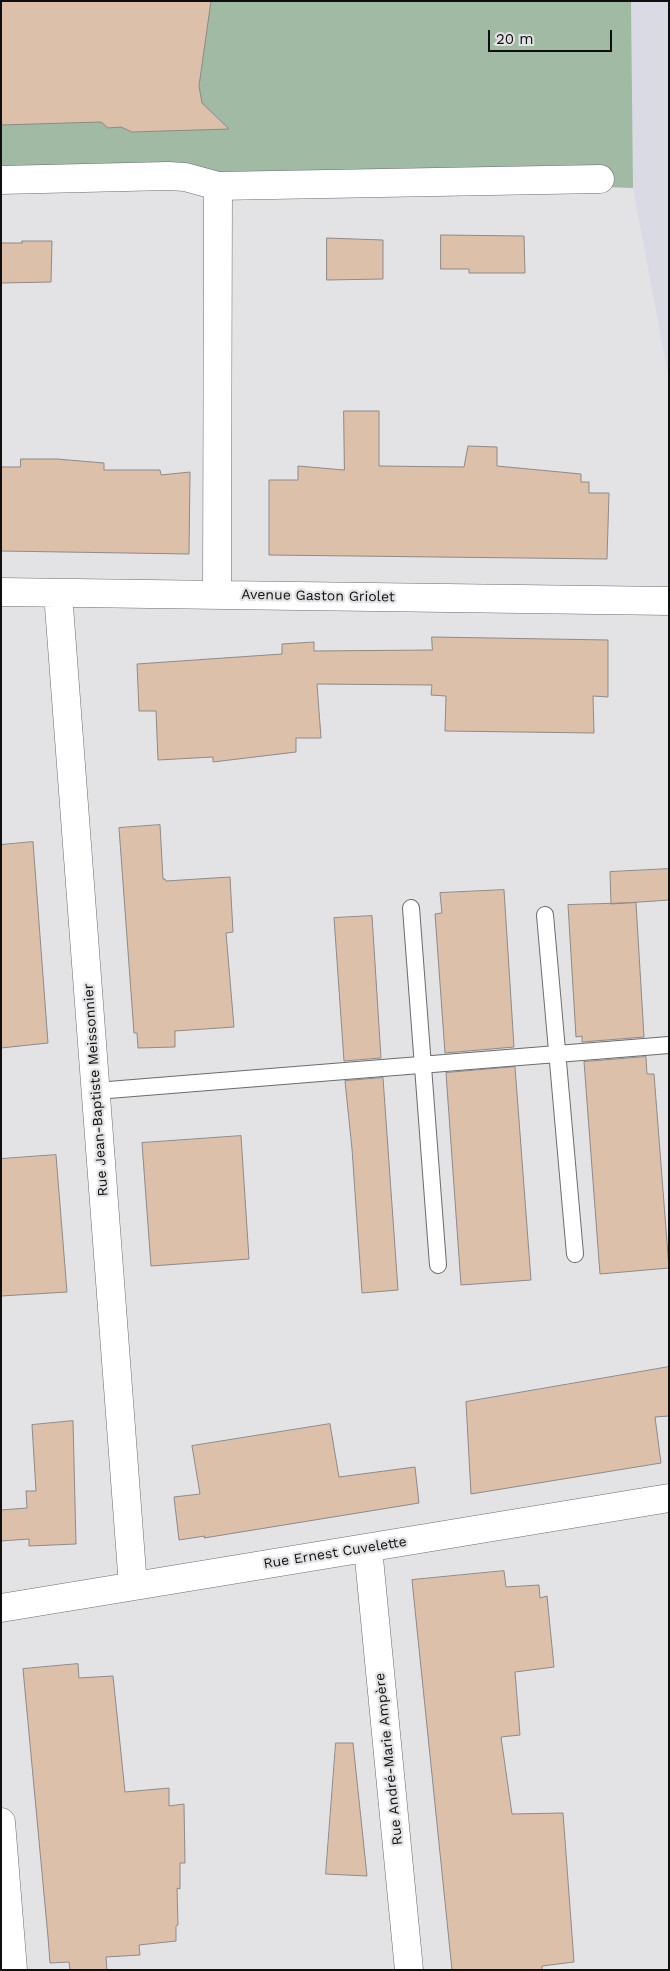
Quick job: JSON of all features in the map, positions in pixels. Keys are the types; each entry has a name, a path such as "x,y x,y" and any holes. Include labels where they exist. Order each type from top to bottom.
{"street":[{"path":"1,180 168,176 185,177 218,186 600,179"},
{"path":"217,594 218,186"},
{"name":"Avenue Gaston Griolet","path":"1,592 635,599 669,601"},
{"name":"Rue Jean-Baptiste Meissonnier","path":"58,593 133,1586"},
{"name":"Rue Ernest Cuvelette","path":"1,1608 669,1498"},
{"name":"Rue André-Marie Ampère","path":"368,1548 409,1970"},
{"path":"1,1822 13,1970"}],"lane":[{"path":"411,908 438,1265"},
{"path":"545,915 575,1254"},
{"path":"96,1091 669,1045"}],"shaded area":[{"path":"631,1 669,1 669,380 633,188"}],"green space":[{"path":"1,1 631,1 633,188 1,166"}],"building":[{"path":"1,1 211,1 199,86 202,103 229,129 132,132 121,127 108,128 101,122 1,125"},
{"path":"441,235 524,236 525,273 469,273 469,269 441,269"},
{"path":"327,238 383,240 383,279 327,280"},
{"path":"22,241 52,241 51,282 1,283 1,243 22,243"},
{"path":"344,411 379,411 379,466 464,467 468,446 497,447 497,466 581,474 581,482 589,482 589,493 609,493 607,559 269,555 269,480 298,480 298,466 344,470"},
{"path":"21,459 57,459 104,463 104,470 160,470 161,475 190,472 189,554 1,551 1,467 20,467"},
{"path":"432,637 608,640 608,697 593,696 594,733 445,731 446,696 431,695 432,685 317,684 321,738 296,738 296,752 213,762 213,757 158,760 156,711 139,711 137,664 282,654 282,644 314,642 314,651 432,650"},
{"path":"160,825 163,879 166,881 230,877 233,932 226,933 234,1027 175,1031 175,1047 138,1048 137,1033 134,1033 119,828"},
{"path":"33,842 48,1043 1,1048 1,845"},
{"path":"669,869 669,900 611,904 610,872"},
{"path":"504,890 514,1047 445,1053 435,914 442,913 440,893"},
{"path":"636,903 644,1037 582,1042 582,1036 576,1037 568,905"},
{"path":"372,916 381,1058 344,1061 334,918"},
{"path":"646,1057 647,1074 654,1074 669,1268 600,1274 584,1062"},
{"path":"515,1067 531,1280 461,1285 446,1073"},
{"path":"383,1078 398,1290 362,1293 352,1149 345,1081"},
{"path":"241,1136 249,1259 151,1266 142,1143"},
{"path":"56,1155 67,1292 1,1296 1,1159"},
{"path":"669,1367 669,1416 655,1417 661,1463 471,1494 466,1402"},
{"path":"73,1421 76,1544 29,1546 29,1539 1,1541 1,1510 27,1508 26,1491 36,1491 32,1425"},
{"path":"330,1424 339,1477 415,1467 419,1503 204,1538 205,1536 179,1540 174,1497 200,1494 192,1446"},
{"path":"504,1571 506,1587 539,1585 540,1598 547,1596 554,1667 515,1672 520,1735 501,1737 512,1814 563,1813 574,1962 542,1966 542,1970 452,1970 412,1580"},
{"path":"78,1664 79,1678 113,1676 125,1792 169,1788 169,1806 184,1804 185,1863 180,1863 180,1889 177,1888 178,1925 176,1926 176,1941 139,1945 140,1955 106,1957 107,1970 70,1970 69,1962 50,1963 23,1669"},
{"path":"336,1743 353,1743 367,1876 326,1874"}]}
